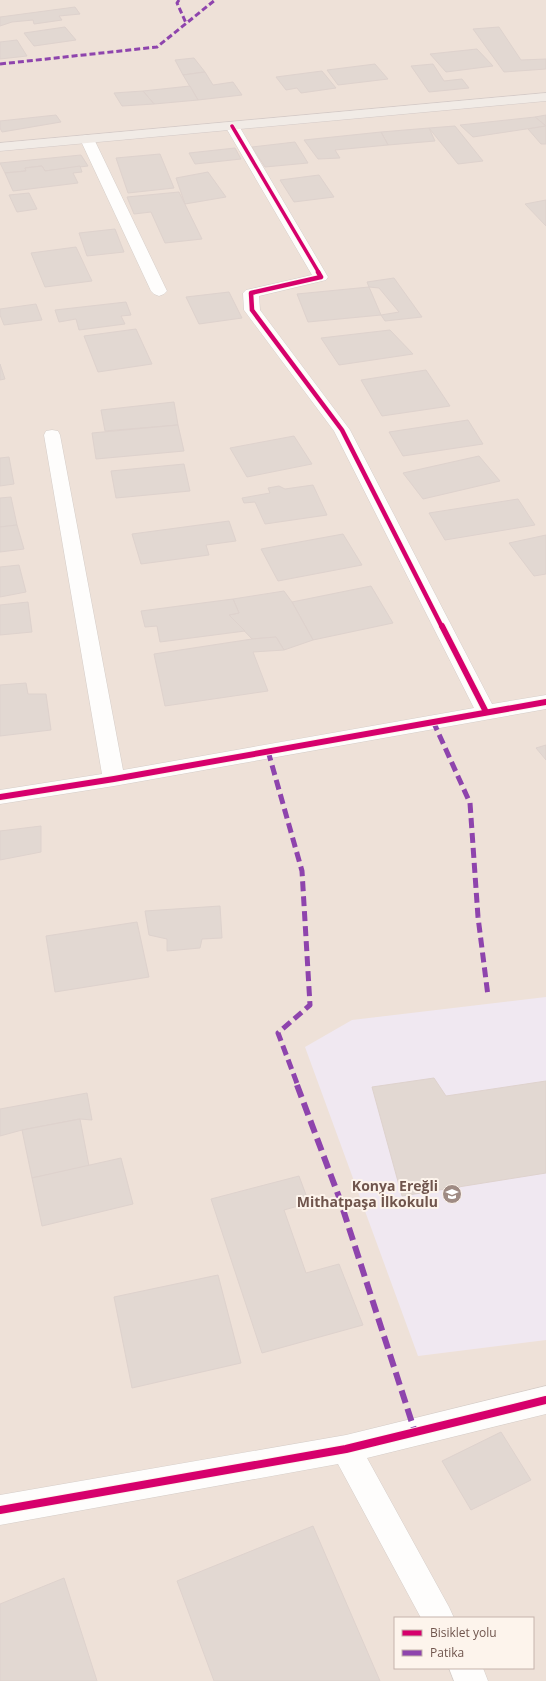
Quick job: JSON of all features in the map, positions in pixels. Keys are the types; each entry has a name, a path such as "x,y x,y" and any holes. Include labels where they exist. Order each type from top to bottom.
{"main road":[{"path":"0,147 546,98"}],"street":[{"path":"232,126 321,277 251,292 252,310 342,430 486,712"},
{"path":"87,139 159,291"},
{"path":"52,435 114,779"},
{"path":"0,797 114,779 546,702"},
{"path":"0,1510 346,1449 546,1400"},
{"path":"346,1449 437,1617"},
{"path":"466,1669 472,1681"}],"shaded area":[{"path":"0,0 546,0 546,1681 0,1681"},
{"name":"Konya Ereğli Mithatpaşa İlkokulu","path":"546,997 546,1340 418,1356 305,1047 352,1020"}],"building":[{"path":"75,7 80,14 59,16 62,20 34,24 33,20 12,22 0,26 0,17"},
{"path":"65,27 76,40 34,46 24,33"},
{"path":"499,27 521,60 546,59 546,69 504,72 473,29"},
{"path":"17,40 27,56 0,59 0,42"},
{"path":"477,49 493,66 446,72 430,54"},
{"path":"194,58 205,72 183,75 175,60"},
{"path":"375,64 388,79 338,85 327,70"},
{"path":"433,64 444,81 462,79 469,88 429,92 411,66"},
{"path":"322,71 336,88 301,93 297,88 286,90 276,77"},
{"path":"205,72 213,85 233,82 242,95 198,100 183,75"},
{"path":"190,86 198,100 154,104 143,91"},
{"path":"143,91 154,104 122,106 114,93"},
{"path":"56,115 61,122 2,132 0,128 0,121"},
{"path":"546,115 546,126 535,117"},
{"path":"535,117 546,126 473,137 460,125"},
{"path":"455,126 483,161 458,164 429,128"},
{"path":"546,126 546,144 541,144 528,129"},
{"path":"429,128 435,141 388,145 381,132"},
{"path":"381,132 388,145 335,150 340,158 318,159 304,140"},
{"path":"295,142 308,163 265,167 252,147"},
{"path":"235,148 241,159 195,164 189,153"},
{"path":"160,154 174,188 128,193 116,158"},
{"path":"81,155 88,166 45,171 42,166 25,168 26,171 5,173 0,163"},
{"path":"42,166 45,171 80,166 82,172 73,173 78,183 13,191 5,173 26,171 25,168"},
{"path":"208,172 226,197 185,204 176,178"},
{"path":"319,175 334,197 294,202 280,180"},
{"path":"179,192 202,239 165,243 151,212 134,214 127,197"},
{"path":"29,193 37,209 17,212 9,195"},
{"path":"546,200 546,226 525,204"},
{"path":"115,229 124,252 87,256 79,233"},
{"path":"76,247 92,281 45,287 31,253"},
{"path":"394,278 422,317 385,321 381,315 399,312 379,288 369,287 367,282"},
{"path":"369,287 381,315 308,322 297,294"},
{"path":"229,292 242,318 199,324 186,297"},
{"path":"126,302 131,315 121,316 125,324 79,330 76,319 59,322 55,310"},
{"path":"36,304 42,320 4,325 0,315 0,309"},
{"path":"136,329 152,364 98,372 84,336"},
{"path":"390,330 413,354 339,365 321,338"},
{"path":"0,364 5,379 0,380"},
{"path":"426,370 450,406 382,416 361,380"},
{"path":"174,402 178,425 105,431 101,410"},
{"path":"468,420 483,444 403,456 389,432"},
{"path":"178,425 184,451 96,459 92,433"},
{"path":"294,436 312,464 247,477 230,448"},
{"path":"479,456 500,481 423,499 403,473"},
{"path":"9,457 14,484 0,486 0,458"},
{"path":"184,464 190,491 116,498 111,471"},
{"path":"313,485 327,515 265,524 255,502 244,503 242,498 270,493 268,488 279,486 285,489"},
{"path":"11,497 17,525 0,527 0,498"},
{"path":"518,499 535,525 445,540 429,513"},
{"path":"229,521 236,541 206,545 209,555 141,564 132,534"},
{"path":"17,525 24,549 0,552 0,527"},
{"path":"343,534 362,565 278,581 261,549"},
{"path":"546,535 546,574 534,576 509,543"},
{"path":"19,565 26,592 0,597 0,567"},
{"path":"371,586 393,623 313,640 292,602"},
{"path":"284,591 292,602 313,640 284,650 276,637 252,639 229,615 239,613 233,599"},
{"path":"233,599 239,613 229,615 245,631 160,642 157,626 145,627 141,611"},
{"path":"28,602 32,632 0,635 0,605"},
{"path":"276,637 284,650 253,652 268,691 165,706 154,654 252,639"},
{"path":"26,683 28,694 46,694 51,730 0,736 0,685"},
{"path":"546,745 546,760 536,748"},
{"path":"41,826 41,852 0,860 0,831"},
{"path":"220,906 222,938 202,939 200,948 167,951 167,939 149,935 145,911"},
{"path":"137,922 149,977 55,992 46,936"},
{"path":"434,1078 446,1096 546,1081 546,1173 402,1196 372,1087"},
{"path":"87,1093 92,1120 80,1119 22,1130 0,1136 0,1109"},
{"path":"80,1119 89,1166 32,1178 22,1130"},
{"path":"121,1158 133,1204 42,1226 32,1178"},
{"path":"299,1176 309,1203 284,1210 306,1273 339,1264 363,1325 262,1353 211,1199"},
{"path":"218,1275 241,1363 132,1388 114,1297"},
{"path":"501,1432 531,1480 471,1510 442,1461"},
{"path":"313,1526 380,1681 214,1681 177,1581"},
{"path":"64,1578 97,1681 0,1681 0,1604"}],"marked path":[{"path":"179,0 177,3 186,23"},
{"path":"0,64 157,47 215,0"},
{"path":"433,721 470,803 478,917 488,996"},
{"path":"268,751 302,871 310,1005 278,1033 339,1197 415,1432"}],"cycle path":[{"path":"232,126 321,277 251,293 252,310 342,430 486,712"},
{"path":"0,797 114,779 546,702"},
{"path":"0,1510 346,1449 546,1400"}],"place":[{"name":"Konya Ereğli Mithatpaşa İlkokulu","path":"452,1194"}]}
